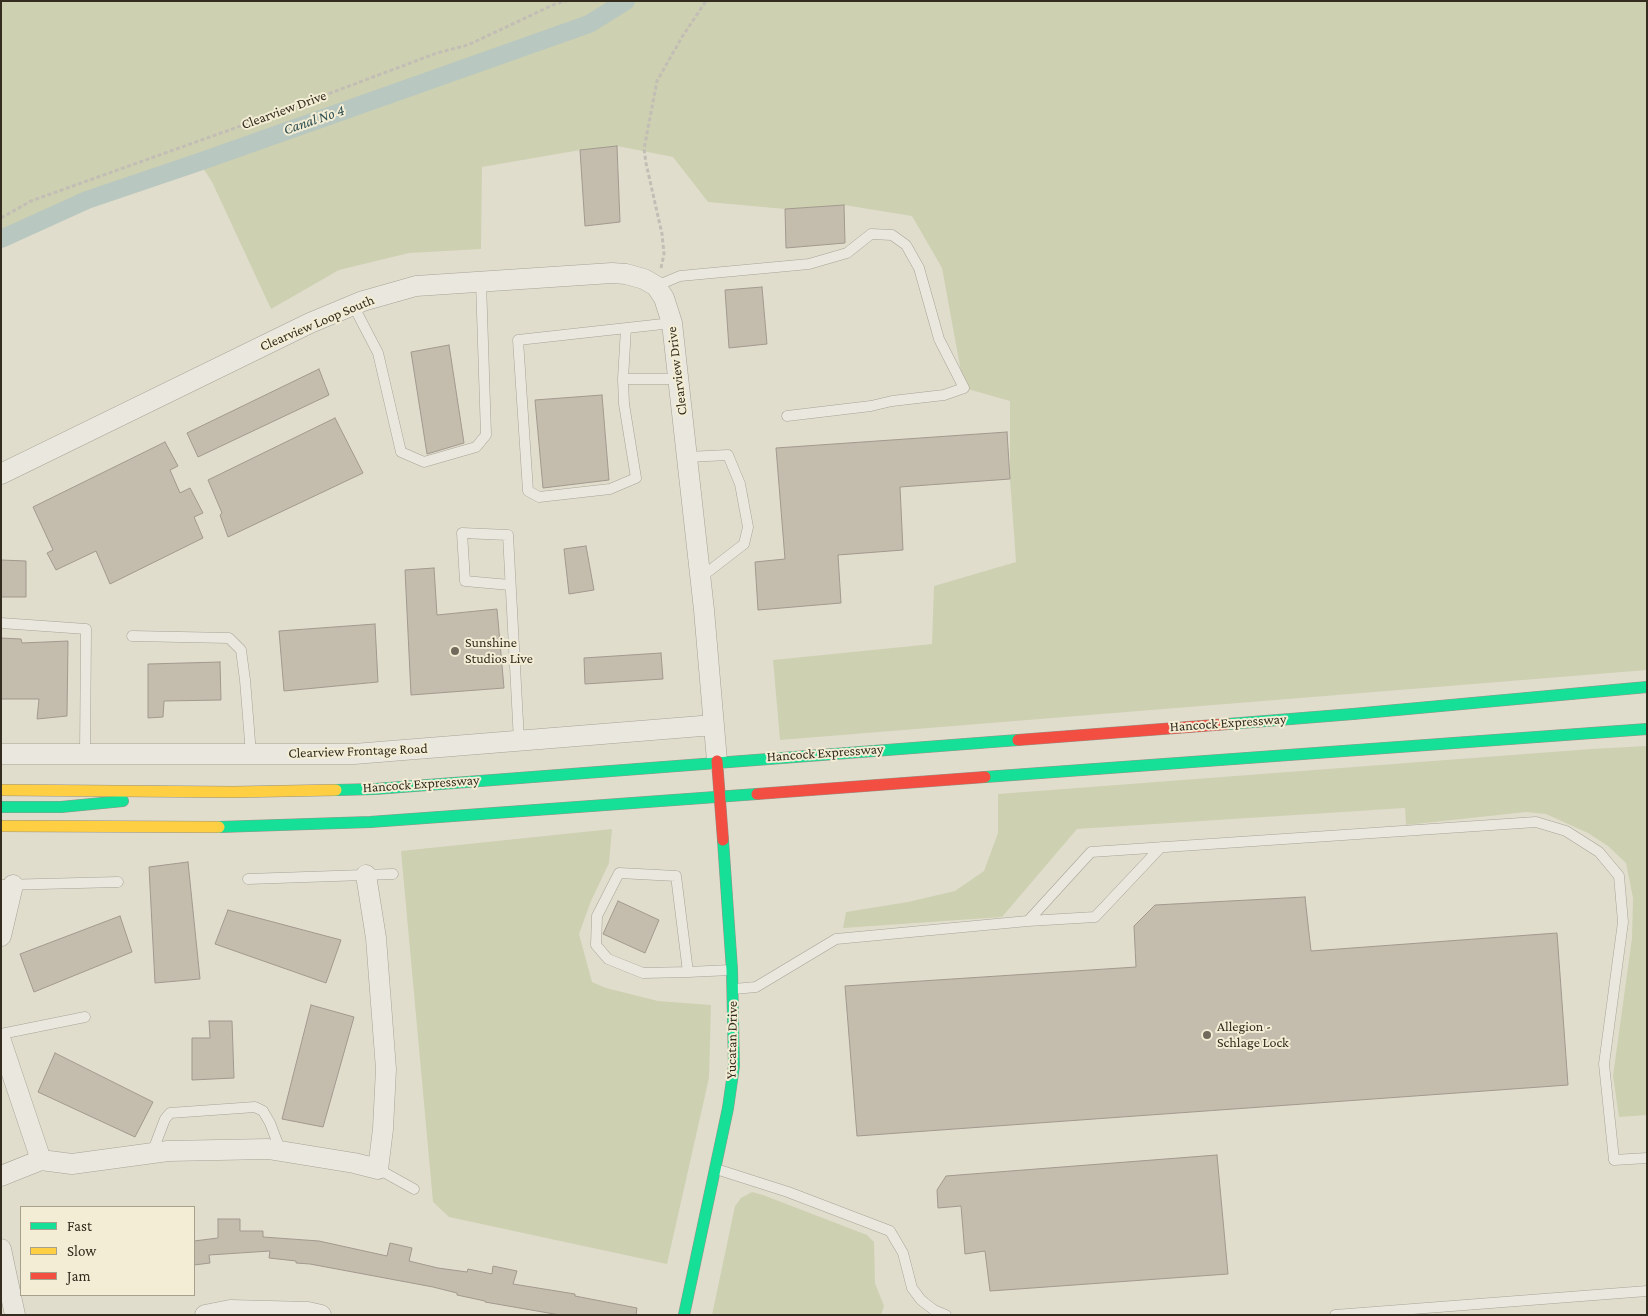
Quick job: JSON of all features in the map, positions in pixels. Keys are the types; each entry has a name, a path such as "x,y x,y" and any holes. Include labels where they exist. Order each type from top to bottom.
{"main road":[{"name":"Hancock Expressway","path":"1,790 234,792 375,789 1353,714 1647,687"},
{"path":"1,826 229,827 370,822 1647,728"},
{"name":"Yucatan Drive","path":"684,1315 728,1108 734,1066 732,970 717,762"},
{"path":"1,807 61,807 130,801 179,792"}],"street":[{"name":"Clearview Loop South","path":"1,474 310,323 363,301 416,286 612,273 626,274 644,279 656,286"},
{"name":"Clearview Drive","path":"656,286 664,298 672,323 700,578 717,762"},
{"name":"Clearview Frontage Road","path":"1,754 354,754 714,725"},
{"path":"1,1176 41,1160 72,1164 168,1151 268,1149 354,1163 378,1169 383,1129 386,1069 376,938 366,875"},
{"path":"1,936 7,885"},
{"path":"1,1042 41,1160"},
{"path":"1,1249 15,1315"},
{"path":"205,1315 230,1310 308,1312 321,1315"}],"lane":[{"path":"656,286 680,276 809,264 847,254 871,234 892,235 906,245 919,268 939,339 964,388 944,395 787,416"},
{"path":"353,305 378,352 401,452 424,462 476,447 486,436 481,282"},
{"path":"626,328 624,404 636,478 610,489 539,496 528,491 518,340 626,328 672,323"},
{"path":"624,379 678,379"},
{"path":"687,457 728,455 740,484 748,526 744,544 700,578"},
{"path":"510,584 465,580 462,533 508,535 519,741"},
{"path":"1,624 86,629 85,754"},
{"path":"132,636 229,638 241,650 251,754"},
{"path":"1028,921 1091,852 1536,822 1566,831 1599,852 1619,876 1623,922 1604,1064 1614,1160 1647,1158"},
{"path":"733,989 756,988 836,939 1028,921 1096,917 1161,847"},
{"path":"688,972 676,876 619,873 596,916 596,945 608,959 643,973 688,972 732,970"},
{"path":"248,879 392,874"},
{"path":"7,885 118,882"},
{"path":"1,1034 85,1017"},
{"path":"152,1153 165,1119 170,1113 254,1108 263,1111 270,1123 281,1152"},
{"path":"715,1168 788,1192 890,1231 903,1253 912,1288 921,1300 934,1310 946,1315"},
{"path":"378,1169 414,1189"},
{"path":"1335,1315 1647,1291"}],"path":[{"name":"Clearview Drive","path":"1,218 30,201 288,109 437,52 468,45 555,4 566,1"},
{"path":"656,286 664,254 662,234 644,149 657,81 682,37 706,1"}],"green space":[{"path":"1,1 1647,1 1647,670 780,740 773,660 932,644 934,586 1016,562 1010,479 1010,401 964,388 942,268 912,216 844,205 785,209 708,202 673,157 617,146 580,150 482,167 481,249 409,253 339,270 271,309 212,182 199,162 42,221 1,239"},
{"path":"1647,746 1647,1115 1619,1117 1613,1076 1632,938 1633,898 1626,863 1608,846 1588,833 1546,814 1526,812 1406,825 1405,808 1077,829 1002,917 843,928 846,912 908,902 955,891 984,871 998,833 998,794"},
{"path":"612,829 609,863 591,901 579,934 592,982 606,988 658,1001 711,1005 709,1078 667,1264 449,1217 433,1202 401,851"},
{"path":"752,1192 867,1235 874,1242 875,1283 884,1306 881,1315 712,1315 735,1206 741,1198"}],"building":[{"path":"617,146 620,222 585,226 580,150"},
{"path":"844,205 845,243 786,248 785,209"},
{"path":"762,287 767,344 729,348 725,290"},
{"path":"449,345 464,443 427,454 411,352"},
{"path":"319,369 329,395 198,457 187,433"},
{"path":"602,395 609,480 543,488 535,400"},
{"path":"335,418 363,473 228,537 220,515 222,513 208,480"},
{"path":"1007,432 1010,479 900,487 903,550 838,555 841,603 758,610 755,562 785,559 776,448"},
{"path":"165,442 178,466 170,470 180,493 190,488 203,513 194,517 203,538 110,584 96,551 56,570 47,553 53,550 33,507"},
{"path":"586,546 594,590 569,594 564,549"},
{"path":"1,560 26,561 26,597 1,597"},
{"name":"Sunshine Studios Live","path":"434,568 437,615 497,609 504,688 411,695 405,570"},
{"path":"375,624 378,682 284,691 279,631"},
{"path":"1,638 21,639 22,643 68,641 67,716 37,719 39,699 1,699"},
{"path":"661,653 663,679 585,684 584,658"},
{"path":"220,662 221,700 164,701 163,717 148,718 148,664"},
{"path":"188,862 200,979 155,983 149,867"},
{"name":"Allegion - Schlage Lock","path":"1305,897 1311,951 1557,933 1568,1085 857,1136 845,986 1136,967 1134,926 1155,905"},
{"path":"618,901 659,920 645,953 603,934"},
{"path":"228,910 341,940 326,983 215,944"},
{"path":"120,916 132,952 34,992 20,954"},
{"path":"311,1005 354,1017 323,1127 282,1119"},
{"path":"209,1021 232,1021 234,1078 192,1080 192,1038 210,1038"},
{"path":"55,1053 153,1102 135,1137 38,1092"},
{"path":"1217,1155 1228,1274 990,1291 985,1251 965,1254 961,1206 938,1208 937,1190 946,1176"},
{"path":"218,1219 240,1219 240,1231 263,1231 263,1237 319,1241 387,1256 390,1243 412,1248 409,1261 467,1272 468,1269 492,1274 493,1266 517,1271 513,1284 575,1294 575,1296 637,1308 636,1315 560,1315 485,1302 433,1287 296,1263 296,1261 269,1258 270,1251 209,1255 210,1263 195,1265 195,1241 218,1238"}],"waterway":[{"name":"Canal No 4","path":"1,239 87,200 589,24 626,1"}],"traffic: fast":[{"path":"1228,724 1647,687"},
{"path":"985,777 1647,729"},
{"path":"336,790 375,789 1018,740"},
{"path":"219,827 370,822 757,794"},
{"path":"1,807 61,807 123,801"},
{"path":"684,1315 728,1108 734,1066 732,970 723,840"}],"traffic: slow":[{"path":"1,790 234,792 336,790"},
{"path":"1,826 219,827"}],"traffic: jam":[{"path":"1018,740 1228,724"},
{"path":"717,761 723,840"},
{"path":"757,794 985,777"}],"place":[{"name":"Sunshine Studios Live","path":"455,651"},
{"name":"Allegion - Schlage Lock","path":"1207,1035"}]}
